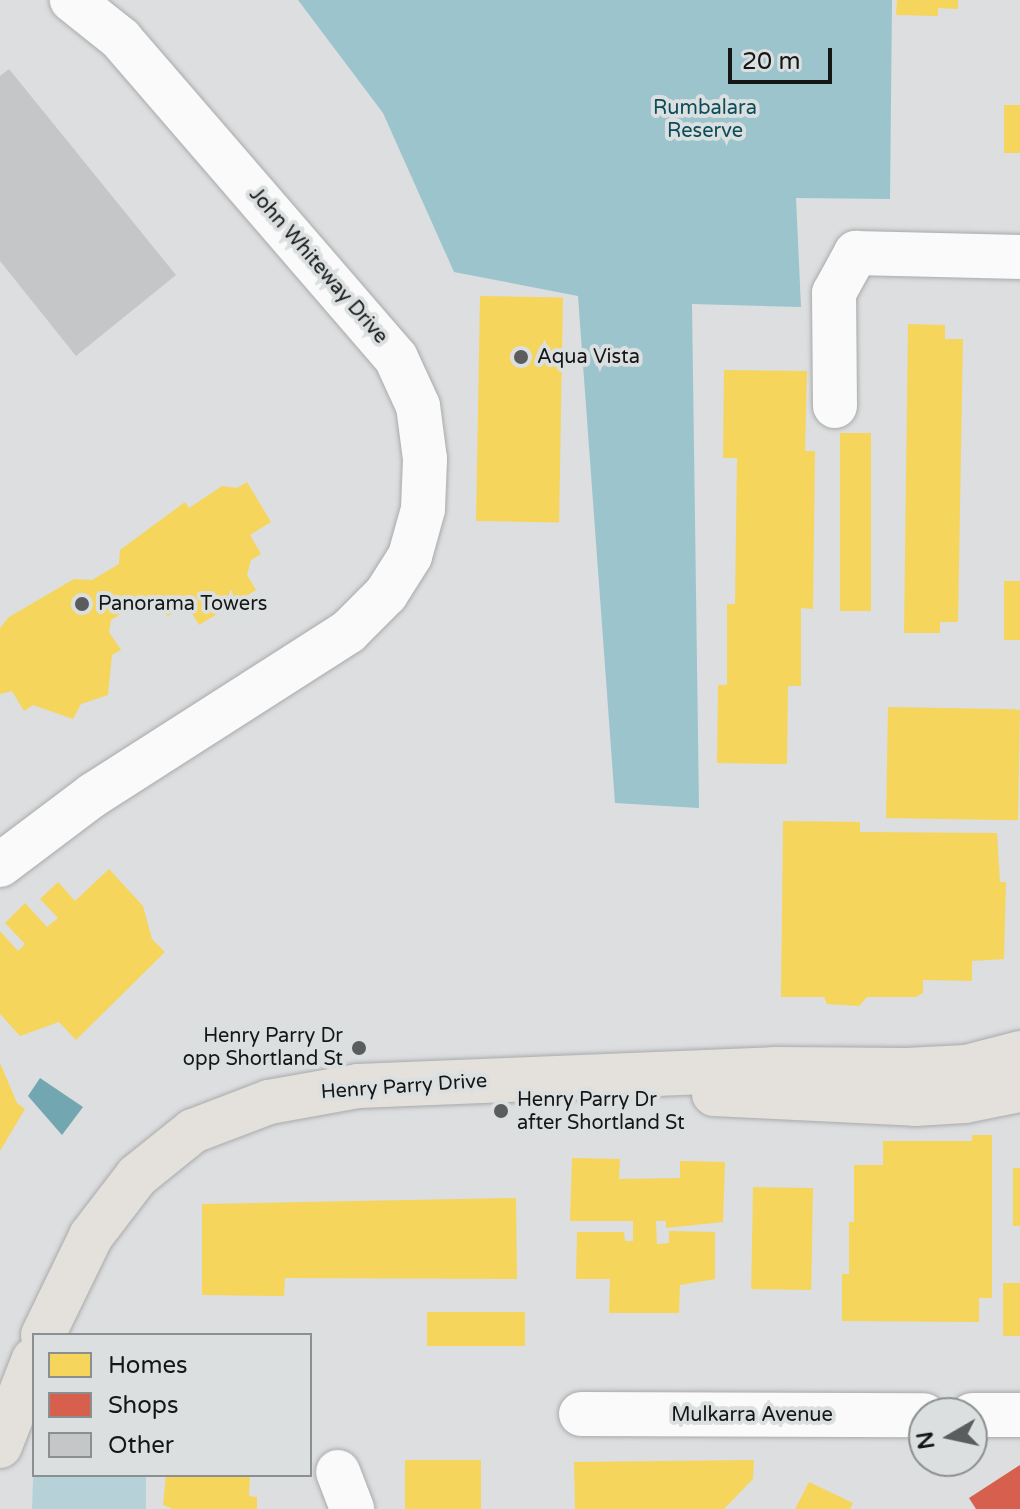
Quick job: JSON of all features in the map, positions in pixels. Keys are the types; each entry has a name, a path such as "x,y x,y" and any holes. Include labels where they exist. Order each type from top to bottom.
{"main road":[{"name":"Henry Parry Drive","path":"44,1333 69,1275 114,1203 165,1150 193,1131 269,1102 358,1086 592,1080 774,1069 951,1068 1020,1053"},
{"name":"Henry Parry Drive","path":"592,1080 766,1099 863,1103 965,1101 1020,1090"},
{"path":"0,1446 32,1364"}],"street":[{"name":"John Whiteway Drive","path":"0,865 93,795 348,632 386,594 410,556 423,509 425,459 418,406 396,358 121,39 72,0"},
{"path":"835,406 834,293 856,253 1020,257"},
{"name":"Mulkarra Avenue","path":"581,1414 908,1415"},
{"path":"988,1415 1020,1415"}],"shaded area":[{"path":"40,1078 83,1107 62,1135 28,1096"},
{"path":"33,1477 146,1477 146,1509 32,1509"}],"green space":[{"name":"Rumbalara Reserve","path":"298,0 892,0 890,199 796,198 801,307 692,304 699,808 615,803 578,296 454,272 383,113"}],"building: Homes":[{"path":"897,0 958,0 958,9 938,8 938,16 896,15"},
{"path":"1004,105 1020,105 1020,153 1004,153"},
{"name":"Aqua Vista","path":"480,296 563,297 559,522 476,521"},
{"path":"908,324 945,325 945,339 963,339 958,622 940,622 940,633 904,633"},
{"path":"724,370 807,371 805,451 815,451 813,609 801,608 801,686 788,686 787,764 717,763 718,685 727,685 727,604 735,604 737,458 723,458"},
{"path":"840,433 871,433 871,611 840,611"},
{"name":"Panorama Towers","path":"247,482 271,522 250,535 261,554 251,560 247,575 256,590 199,625 190,610 178,609 168,616 149,596 111,620 109,632 121,650 112,655 108,695 81,704 73,719 33,705 24,711 12,691 0,694 0,628 9,617 74,579 92,580 119,564 120,550 185,502 189,508 222,486 237,488"},
{"path":"1004,581 1020,581 1020,640 1004,640"},
{"path":"888,707 1020,709 1018,820 886,818"},
{"path":"783,821 860,822 860,832 997,833 1000,882 1006,882 1004,959 972,961 972,981 923,980 923,993 916,997 867,997 859,1006 827,1004 824,997 781,997"},
{"path":"109,869 143,906 152,939 165,952 76,1040 59,1022 20,1036 0,1014 0,931 18,951 25,944 5,923 25,903 47,927 58,918 40,899 58,882 75,901"},
{"path":"0,1063 17,1103 25,1109 0,1151"},
{"path":"972,1135 992,1135 992,1298 979,1298 979,1322 842,1321 842,1274 849,1274 849,1222 854,1222 854,1165 883,1165 883,1141 972,1141"},
{"path":"572,1158 620,1159 619,1179 680,1178 680,1161 725,1162 723,1222 666,1228 666,1221 656,1221 657,1244 669,1243 669,1231 715,1232 715,1279 680,1285 679,1313 609,1313 610,1279 576,1279 577,1232 624,1232 625,1241 633,1241 633,1221 570,1221"},
{"path":"1013,1168 1020,1168 1020,1226 1013,1226"},
{"path":"753,1187 813,1188 811,1290 751,1289"},
{"path":"516,1198 517,1279 285,1278 284,1296 202,1295 202,1204"},
{"path":"1003,1283 1020,1283 1020,1336 1003,1336"},
{"path":"427,1312 525,1312 525,1346 427,1346"},
{"path":"405,1460 481,1460 481,1509 405,1509"},
{"path":"754,1460 753,1479 724,1509 575,1509 574,1462"},
{"path":"166,1477 250,1477 249,1496 257,1497 257,1509 173,1509 163,1505"},
{"path":"809,1482 853,1503 850,1509 795,1509"}],"building: Shops":[{"path":"1020,1465 1020,1509 976,1509 969,1498"}],"building: Other":[{"path":"9,69 176,275 76,356 0,261 0,76"}],"place":[{"name":"Aqua Vista","path":"521,357"},
{"name":"Panorama Towers","path":"82,604"},
{"name":"Henry Parry Dr opp Shortland St","path":"359,1048"},
{"name":"Henry Parry Dr after Shortland St","path":"501,1111"}]}
